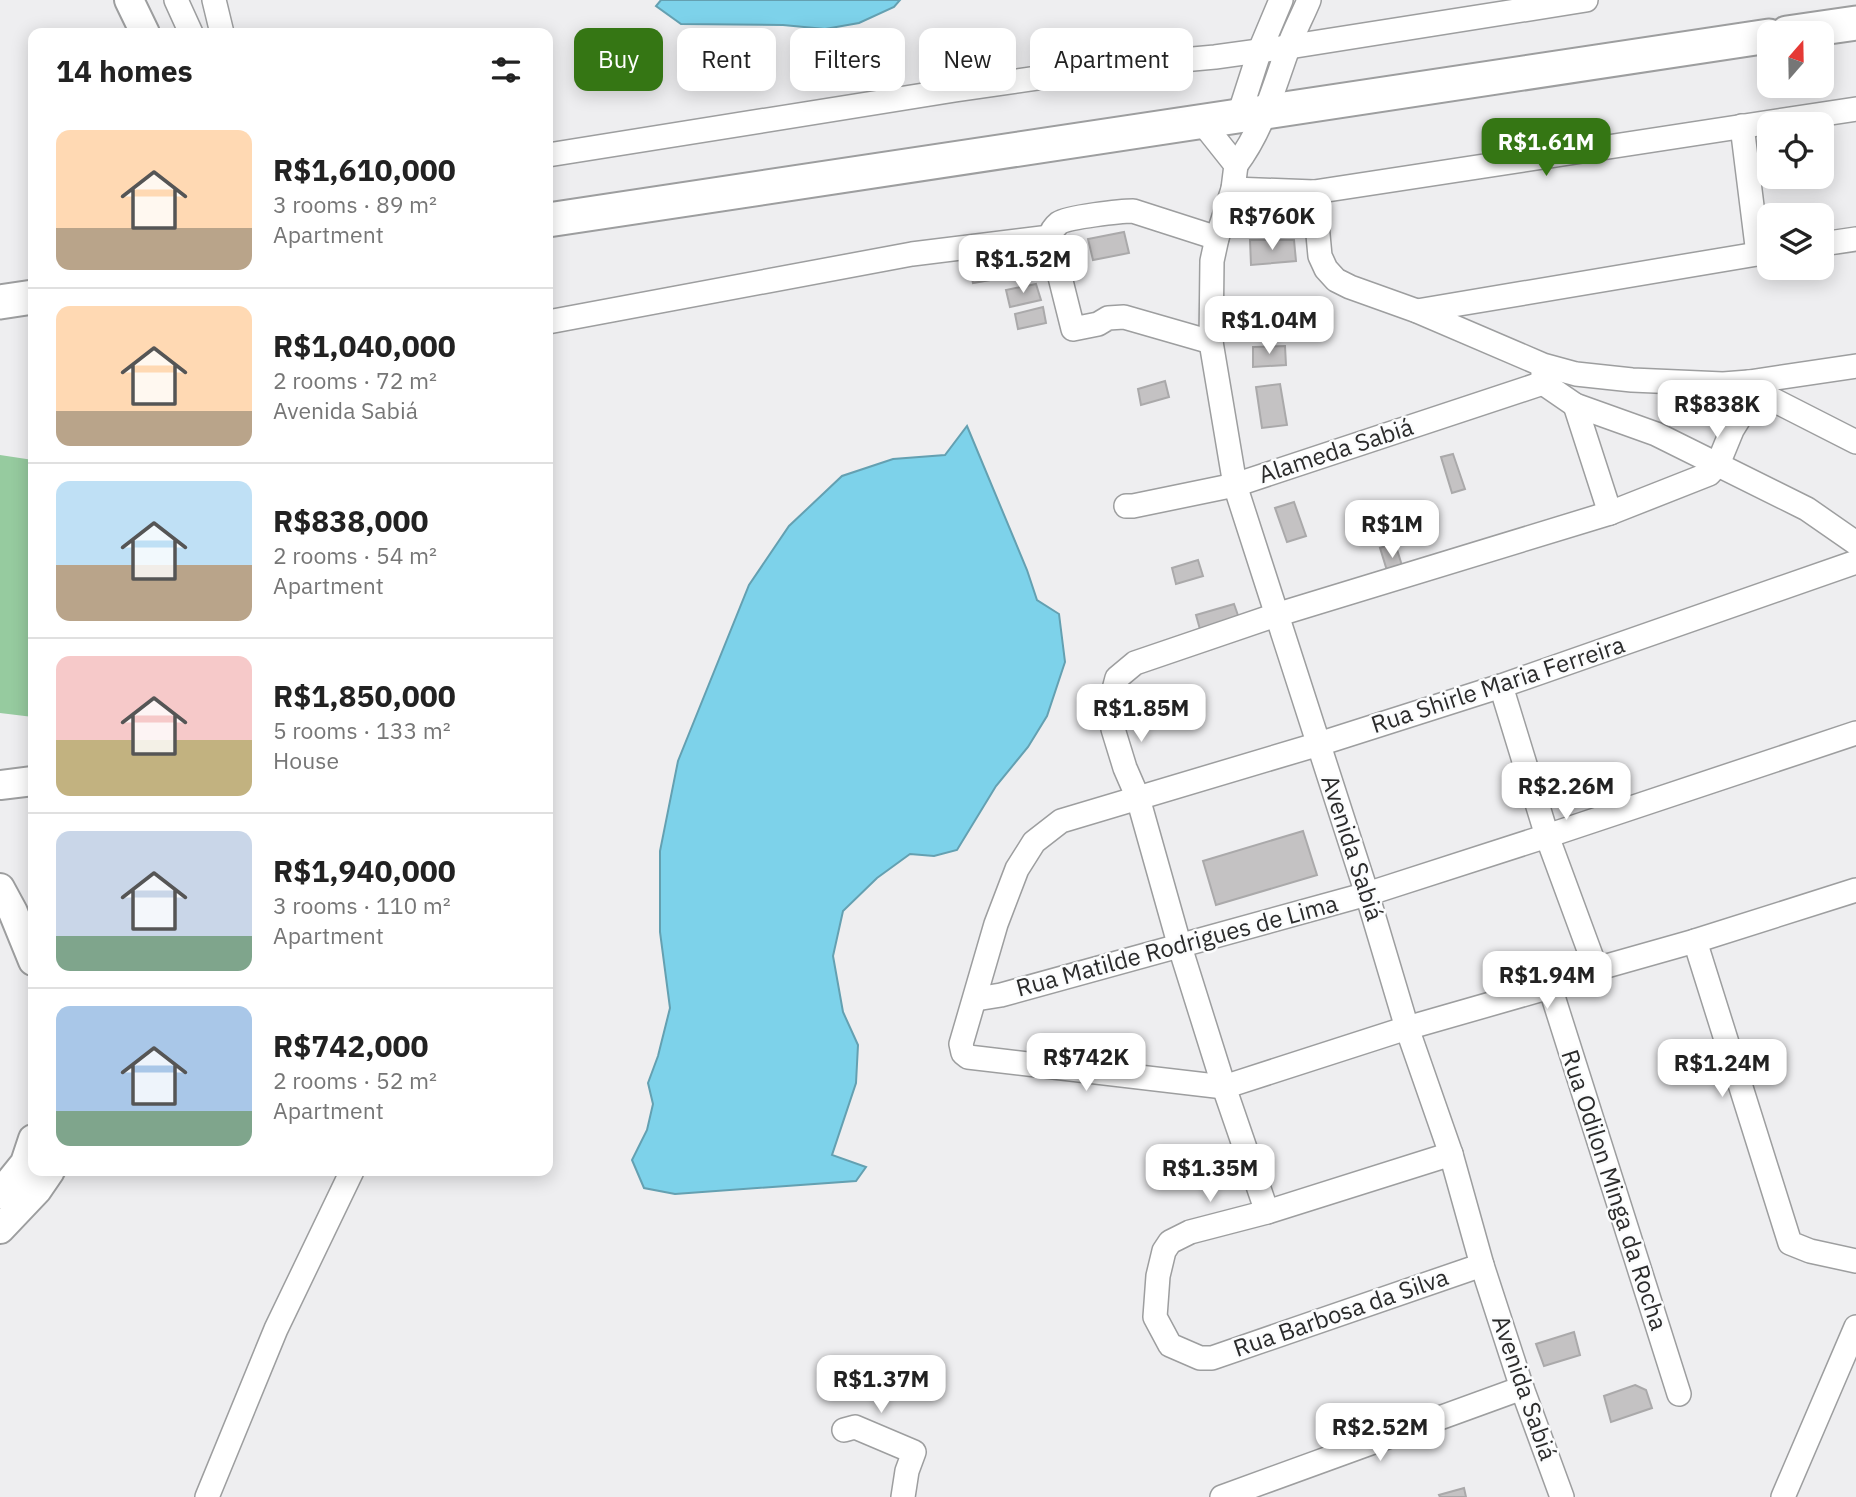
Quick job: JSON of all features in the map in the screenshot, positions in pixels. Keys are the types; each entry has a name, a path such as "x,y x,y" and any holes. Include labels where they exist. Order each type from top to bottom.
{"highway":[{"path":"1834,26 1856,23"},
{"path":"553,219 1757,38"},
{"path":"0,302 28,298"}],"main road":[{"path":"129,0 143,28"},
{"path":"0,785 28,782"},
{"path":"0,888 28,949"},
{"path":"0,1194 24,1163 28,1152"},
{"path":"0,1229 47,1176"}],"street":[{"path":"176,0 189,28"},
{"path":"214,0 221,28"},
{"path":"1202,121 1236,165 1245,154 1260,50 1281,0"},
{"path":"1253,113 1309,0"},
{"path":"553,154 955,90 1127,65 1288,47 1586,0"},
{"path":"1233,189 1314,192 1856,109"},
{"path":"1742,126 1757,213"},
{"name":"Avenida Sabiá","path":"1236,165 1233,189 1212,261 1211,342 1235,485 1367,894 1407,1028 1451,1154 1482,1265 1522,1388 1562,1497"},
{"path":"1314,192 1320,256 1326,269 1336,280 1417,311 1543,374 1575,405 1656,434 1718,464 1807,509 1856,543"},
{"path":"1211,342 1124,317 1108,318 1098,324 1073,328 1050,237 1051,231 1060,222 1133,211 1217,237"},
{"path":"553,321 912,254 1050,237"},
{"path":"1834,242 1856,239"},
{"path":"1417,311 1757,254"},
{"path":"1543,374 1752,387 1856,366"},
{"name":"Alameda Sabiá","path":"1126,506 1235,485 1543,374"},
{"path":"1752,387 1856,442"},
{"path":"1451,1154 1267,1212 1224,1087 1180,947 1138,798 1113,729 1112,697 1117,678 1135,663 1276,615 1610,513 1709,474 1718,464 1752,387"},
{"path":"1575,405 1610,513"},
{"name":"Rua Shirle Maria Ferreira","path":"975,999 996,924 1017,869 1034,842 1061,821 1502,686 1856,562"},
{"path":"1502,686 1547,836 1596,969"},
{"name":"Rua Matilde Rodrigues de Lima","path":"975,999 1001,995 1367,894 1856,733"},
{"path":"975,999 961,1044 968,1057 1224,1087 1856,890"},
{"path":"1695,942 1790,1242 1810,1251 1856,1261"},
{"name":"Rua Odilon Minga da Rocha","path":"1550,987 1679,1394"},
{"path":"207,1497 276,1329 350,1176"},
{"name":"Rua Barbosa da Silva","path":"1267,1212 1190,1233 1170,1242 1164,1251 1158,1276 1155,1317 1170,1345 1200,1358 1212,1358 1482,1265"},
{"path":"1783,1497 1856,1326"},
{"path":"1222,1497 1522,1388"},
{"path":"844,1430 855,1427 914,1452 907,1471 903,1497"}],"green space":[{"path":"0,455 28,459 28,716 0,713"}],"water":[{"path":"661,0 900,0 894,7 859,23 831,28 681,24 656,6"},
{"path":"967,426 1037,600 1059,614 1065,662 1047,716 1028,747 996,786 957,850 934,856 910,854 877,878 843,911 833,956 843,1012 858,1045 856,1083 832,1155 866,1167 856,1181 675,1194 644,1188 632,1160 647,1130 653,1104 648,1083 670,1008 660,932 660,851 678,761 749,585 789,526 842,476 893,459 945,455"}],"building":[{"path":"1124,232 1129,253 1093,260 1088,239"},
{"path":"1250,240 1294,240 1296,261 1251,265"},
{"path":"999,265 1002,278 973,283 970,269"},
{"path":"1036,284 1041,300 1010,307 1006,290"},
{"path":"1043,307 1046,323 1018,329 1015,314"},
{"path":"1285,346 1286,365 1253,367 1253,347"},
{"path":"1165,381 1169,397 1141,405 1138,389"},
{"path":"1280,384 1287,425 1262,428 1256,387"},
{"path":"1453,454 1465,489 1452,493 1441,457"},
{"path":"1294,502 1306,536 1287,542 1275,508"},
{"path":"1395,543 1404,572 1389,577 1380,548"},
{"path":"1198,560 1203,576 1176,584 1172,568"},
{"path":"1234,604 1240,621 1201,633 1196,615"},
{"path":"1303,831 1317,875 1216,905 1203,861"},
{"path":"1574,1332 1580,1355 1544,1366 1536,1344"},
{"path":"1635,1385 1646,1390 1652,1408 1611,1422 1604,1396"},
{"path":"1464,1488 1466,1497 1439,1495"}]}
